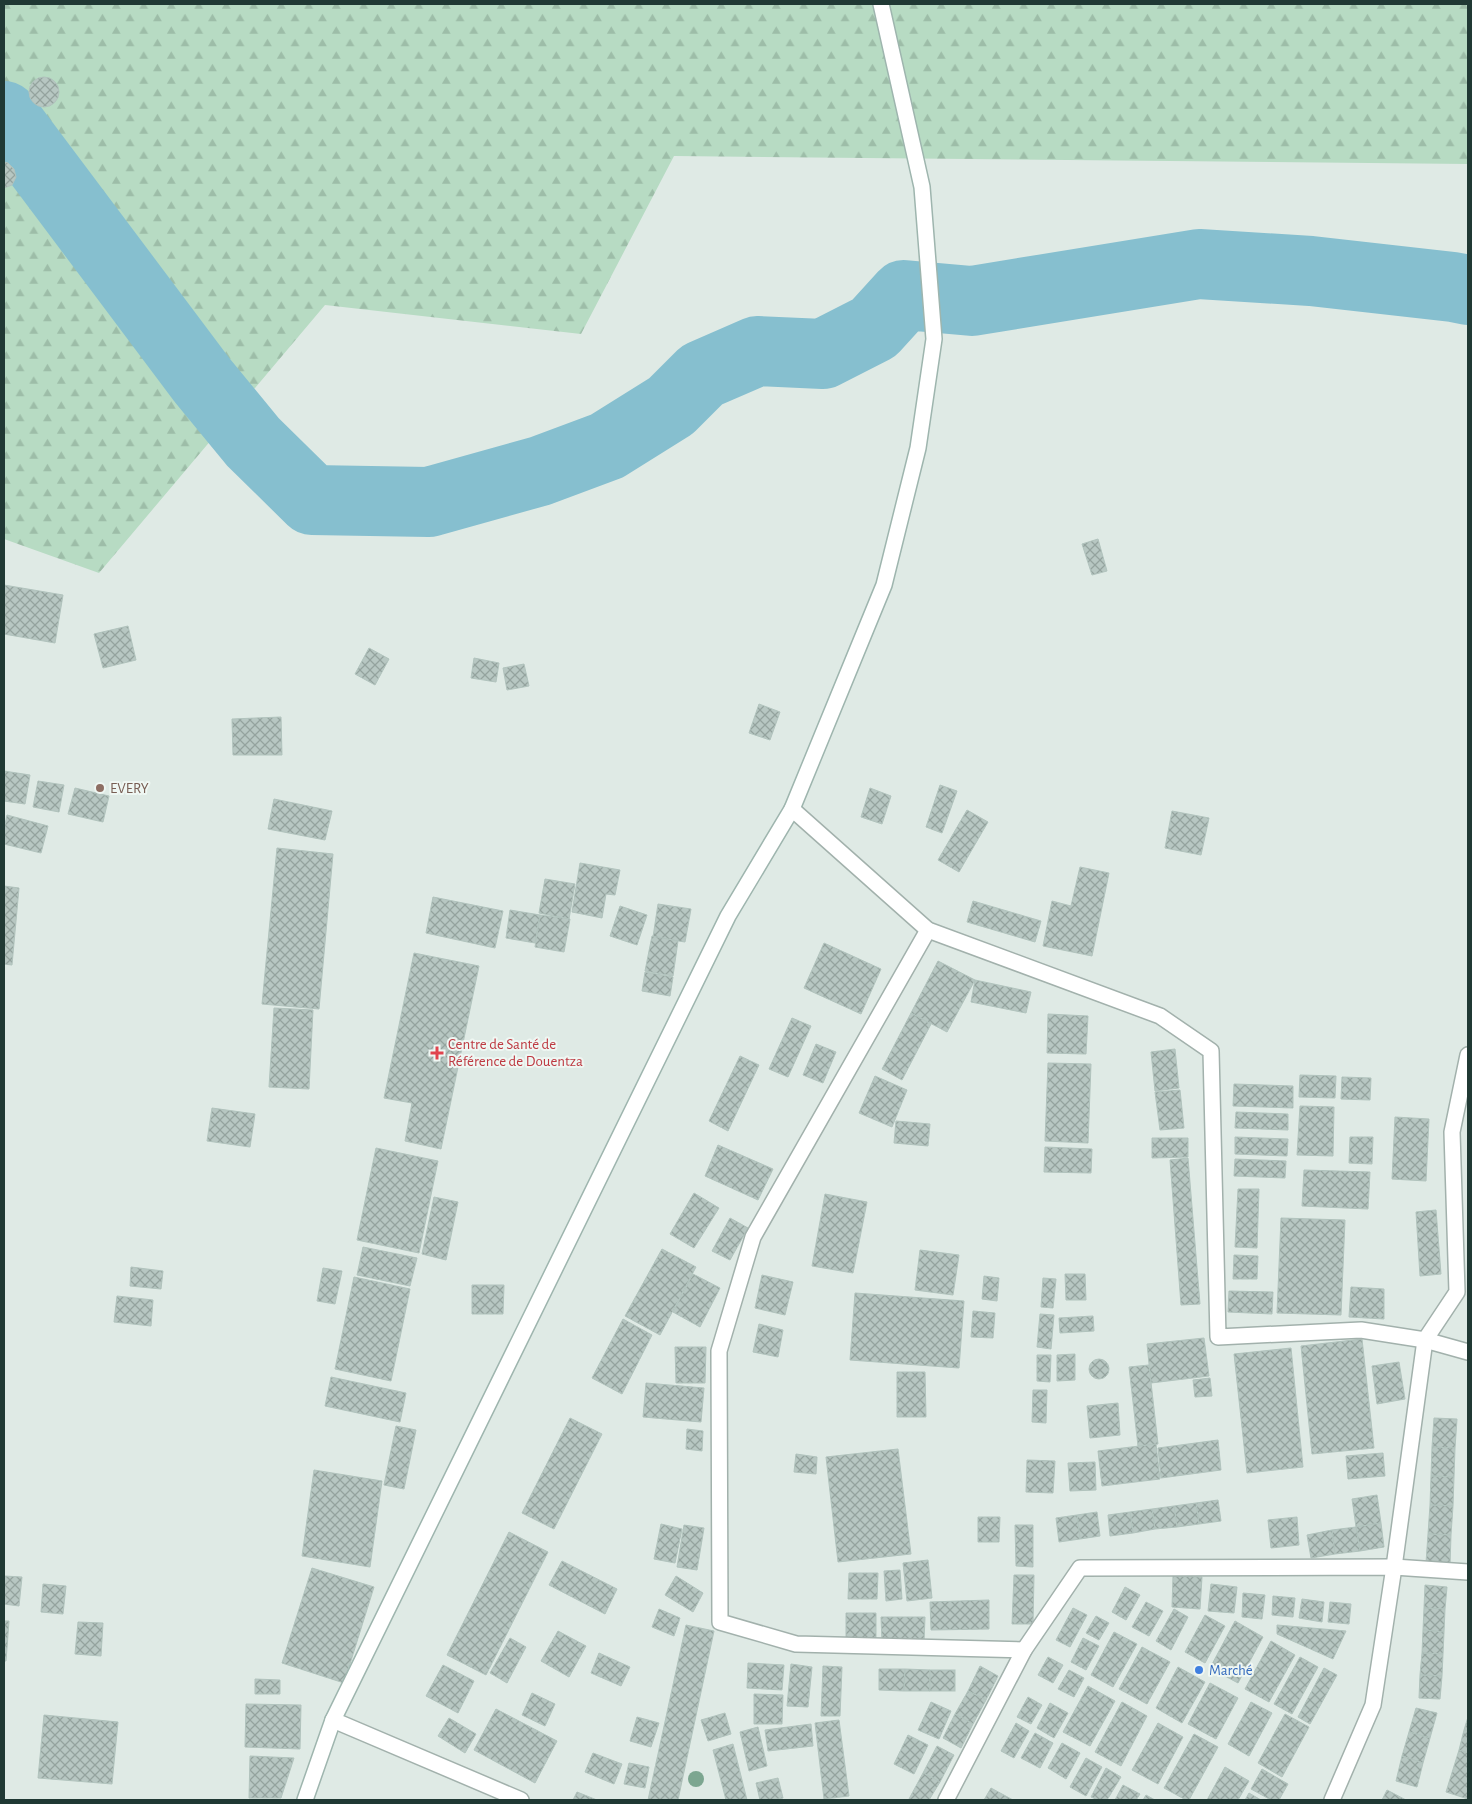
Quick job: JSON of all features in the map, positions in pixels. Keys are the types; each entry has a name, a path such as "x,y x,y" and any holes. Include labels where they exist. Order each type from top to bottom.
{"street":[{"path":"305,1800 333,1720 728,916 792,809 884,586 918,448 934,339 922,187 881,4"},
{"path":"792,809 928,930 1160,1016 1211,1051 1218,1337 1361,1330 1425,1340 1468,1352"},
{"path":"928,930 753,1237 727,1322 719,1351 720,1622 796,1644 1024,1650"},
{"path":"1332,1800 1373,1705 1425,1340 1457,1292 1452,1132 1468,1055"},
{"path":"946,1800 1024,1650 1080,1568 1394,1567 1468,1572"},
{"path":"333,1720 521,1800"}],"green space":[{"path":"4,4 1468,4 1468,164 674,156 581,334 325,305 99,573 4,539"}],"building":[{"path":"44,77 55,81 59,92 55,103 44,107 33,103 29,92 33,81"},
{"path":"4,162 14,169 16,177 12,185 4,188"},
{"path":"1098,539 1107,571 1092,575 1082,544"},
{"path":"4,585 63,595 55,643 4,634"},
{"path":"128,626 136,660 103,668 94,634"},
{"path":"369,648 389,659 375,685 355,674"},
{"path":"474,658 499,663 496,682 471,678"},
{"path":"524,664 529,686 507,690 503,668"},
{"path":"759,704 780,712 770,740 749,733"},
{"path":"281,717 282,755 233,755 232,719"},
{"path":"4,771 30,775 25,804 4,801"},
{"path":"38,781 64,785 59,812 33,807"},
{"path":"940,785 957,791 942,833 926,827"},
{"path":"75,788 109,796 103,822 68,814"},
{"path":"870,788 891,796 882,824 861,817"},
{"path":"274,799 332,811 325,840 268,829"},
{"path":"967,810 988,822 959,872 938,860"},
{"path":"1172,811 1209,818 1201,855 1165,848"},
{"path":"7,815 48,826 41,853 4,844 4,829"},
{"path":"277,848 333,854 319,1009 262,1004"},
{"path":"580,863 620,870 615,895 606,894 602,918 572,912"},
{"path":"1080,867 1109,873 1092,956 1043,946 1052,901 1071,906"},
{"path":"545,879 575,884 569,919 539,913"},
{"path":"4,886 19,888 12,965 4,964"},
{"path":"433,897 503,911 495,948 426,933"},
{"path":"973,901 1041,921 1035,942 967,922"},
{"path":"658,904 691,909 685,942 653,937"},
{"path":"620,906 647,915 637,945 610,936"},
{"path":"510,910 540,915 535,943 506,938"},
{"path":"540,915 570,919 564,952 535,947"},
{"path":"652,936 678,941 673,976 645,971"},
{"path":"824,943 881,969 861,1014 804,988"},
{"path":"414,953 479,966 441,1149 405,1141 412,1103 384,1098"},
{"path":"938,961 975,980 947,1032 911,1013"},
{"path":"645,972 673,977 670,996 642,991"},
{"path":"975,980 1031,992 1026,1013 971,1002"},
{"path":"274,1008 313,1010 309,1089 269,1087"},
{"path":"911,1013 931,1024 902,1080 882,1069"},
{"path":"1048,1014 1088,1016 1086,1054 1047,1053"},
{"path":"792,1018 811,1026 788,1077 769,1069"},
{"path":"816,1044 836,1052 823,1083 803,1075"},
{"path":"1175,1049 1179,1088 1155,1091 1151,1052"},
{"path":"740,1056 759,1065 728,1131 709,1121"},
{"path":"1048,1063 1091,1064 1088,1143 1045,1141"},
{"path":"1300,1075 1336,1076 1335,1098 1299,1097"},
{"path":"875,1076 907,1090 892,1127 859,1113"},
{"path":"1342,1077 1371,1078 1370,1100 1341,1099"},
{"path":"1234,1084 1293,1086 1293,1108 1233,1106"},
{"path":"1180,1090 1184,1128 1160,1130 1155,1092"},
{"path":"1300,1106 1334,1107 1333,1156 1297,1155"},
{"path":"212,1108 255,1114 250,1147 207,1141"},
{"path":"1236,1112 1288,1114 1288,1130 1235,1128"},
{"path":"1395,1117 1429,1119 1426,1181 1392,1179"},
{"path":"896,1121 930,1124 928,1146 894,1143"},
{"path":"1235,1137 1288,1139 1287,1156 1235,1154"},
{"path":"1350,1137 1373,1137 1372,1164 1349,1163"},
{"path":"1152,1138 1188,1138 1188,1157 1152,1158"},
{"path":"718,1145 773,1169 758,1200 705,1176"},
{"path":"1045,1147 1092,1149 1091,1173 1044,1172"},
{"path":"376,1148 438,1161 419,1253 357,1240"},
{"path":"1188,1158 1200,1304 1181,1305 1170,1160"},
{"path":"1235,1159 1286,1161 1285,1178 1234,1176"},
{"path":"1304,1170 1370,1172 1368,1209 1302,1206"},
{"path":"1238,1189 1259,1189 1257,1248 1235,1247"},
{"path":"694,1193 719,1208 694,1248 670,1234"},
{"path":"825,1194 867,1202 853,1273 812,1266"},
{"path":"434,1197 458,1202 446,1260 422,1254"},
{"path":"1436,1210 1441,1274 1420,1276 1416,1212"},
{"path":"730,1218 748,1228 730,1260 712,1251"},
{"path":"1281,1218 1345,1220 1341,1315 1277,1313"},
{"path":"363,1247 417,1258 410,1286 357,1275"},
{"path":"662,1249 696,1267 660,1335 625,1316"},
{"path":"920,1250 959,1255 953,1295 915,1290"},
{"path":"1234,1255 1258,1256 1257,1279 1233,1279"},
{"path":"131,1267 163,1271 161,1289 130,1286"},
{"path":"323,1268 342,1271 335,1304 317,1301"},
{"path":"693,1274 720,1288 700,1327 673,1312"},
{"path":"1065,1274 1085,1274 1086,1300 1066,1300"},
{"path":"762,1275 793,1282 785,1315 755,1308"},
{"path":"984,1276 999,1278 997,1301 982,1299"},
{"path":"354,1277 410,1289 391,1381 335,1369"},
{"path":"1043,1278 1056,1279 1053,1308 1041,1307"},
{"path":"472,1285 504,1285 503,1314 472,1314"},
{"path":"1351,1287 1384,1289 1384,1319 1349,1317"},
{"path":"1229,1291 1273,1292 1272,1314 1228,1312"},
{"path":"855,1293 964,1301 959,1368 850,1360"},
{"path":"117,1296 153,1300 151,1326 114,1322"},
{"path":"973,1311 995,1313 993,1338 971,1337"},
{"path":"1040,1314 1054,1315 1051,1349 1037,1347"},
{"path":"1093,1316 1094,1331 1060,1333 1059,1318"},
{"path":"623,1319 652,1335 622,1394 592,1378"},
{"path":"759,1324 783,1330 778,1357 753,1352"},
{"path":"1204,1338 1209,1376 1151,1383 1147,1344"},
{"path":"1362,1339 1374,1448 1312,1454 1301,1346"},
{"path":"675,1347 706,1347 705,1383 676,1383"},
{"path":"1291,1348 1303,1467 1247,1473 1234,1354"},
{"path":"1075,1354 1075,1380 1057,1381 1057,1355"},
{"path":"1037,1355 1051,1355 1050,1382 1037,1381"},
{"path":"1095,1359 1103,1359 1109,1365 1109,1373 1103,1379 1095,1379 1089,1373 1089,1365"},
{"path":"1399,1362 1405,1399 1377,1404 1372,1366"},
{"path":"1149,1365 1158,1444 1138,1446 1129,1367"},
{"path":"897,1372 925,1372 926,1417 897,1417"},
{"path":"331,1377 406,1393 400,1422 325,1406"},
{"path":"1210,1378 1212,1396 1195,1397 1193,1380"},
{"path":"646,1383 704,1388 701,1422 643,1417"},
{"path":"1033,1390 1047,1390 1046,1423 1032,1422"},
{"path":"1118,1403 1120,1435 1090,1438 1087,1406"},
{"path":"570,1418 602,1434 554,1529 522,1513"},
{"path":"1434,1418 1457,1419 1455,1448 1432,1447"},
{"path":"396,1426 416,1430 404,1489 384,1485"},
{"path":"687,1429 703,1431 702,1451 686,1449"},
{"path":"1218,1440 1221,1470 1161,1478 1158,1448"},
{"path":"1156,1444 1160,1479 1102,1486 1098,1451"},
{"path":"1432,1447 1455,1448 1454,1477 1431,1476"},
{"path":"898,1449 911,1554 838,1562 826,1457"},
{"path":"1383,1453 1385,1476 1348,1479 1346,1456"},
{"path":"796,1454 817,1457 816,1474 794,1472"},
{"path":"1027,1460 1055,1461 1053,1493 1026,1492"},
{"path":"1095,1462 1096,1490 1070,1491 1068,1463"},
{"path":"314,1470 382,1481 370,1567 302,1556"},
{"path":"1431,1476 1454,1477 1453,1506 1430,1505"},
{"path":"1377,1495 1381,1523 1356,1527 1352,1499"},
{"path":"1218,1500 1221,1521 1199,1524 1196,1503"},
{"path":"1196,1503 1199,1524 1177,1527 1174,1506"},
{"path":"1430,1505 1453,1506 1451,1535 1428,1534"},
{"path":"1174,1506 1177,1527 1155,1529 1152,1509"},
{"path":"1152,1509 1155,1529 1133,1533 1130,1512"},
{"path":"1097,1512 1100,1536 1080,1539 1077,1515"},
{"path":"1130,1512 1133,1533 1110,1536 1108,1515"},
{"path":"1077,1515 1080,1539 1059,1542 1056,1518"},
{"path":"978,1517 1000,1517 999,1542 978,1542"},
{"path":"1297,1517 1299,1545 1271,1548 1268,1520"},
{"path":"1381,1523 1384,1547 1360,1551 1356,1527"},
{"path":"661,1524 682,1529 675,1563 654,1559"},
{"path":"684,1525 704,1528 697,1570 677,1567"},
{"path":"1015,1525 1033,1525 1033,1567 1016,1566"},
{"path":"1356,1527 1360,1551 1335,1554 1332,1530"},
{"path":"1332,1530 1335,1554 1311,1558 1307,1535"},
{"path":"509,1532 548,1552 486,1675 447,1655"},
{"path":"1428,1534 1451,1535 1450,1565 1426,1563"},
{"path":"928,1560 932,1598 907,1601 903,1563"},
{"path":"562,1561 617,1589 605,1614 549,1585"},
{"path":"312,1568 374,1587 344,1683 282,1663"},
{"path":"900,1570 902,1599 886,1601 884,1571"},
{"path":"849,1573 878,1573 877,1599 848,1599"},
{"path":"1014,1575 1034,1575 1033,1624 1012,1624"},
{"path":"4,1576 22,1577 19,1606 4,1604"},
{"path":"676,1576 703,1593 693,1612 665,1595"},
{"path":"1173,1576 1202,1577 1200,1609 1172,1607"},
{"path":"43,1584 66,1586 63,1614 41,1612"},
{"path":"1211,1584 1237,1587 1234,1613 1208,1611"},
{"path":"1425,1585 1447,1587 1445,1609 1424,1608"},
{"path":"1125,1587 1140,1595 1126,1620 1112,1612"},
{"path":"1243,1593 1265,1595 1262,1619 1242,1617"},
{"path":"1273,1596 1295,1598 1293,1617 1272,1615"},
{"path":"1302,1599 1324,1602 1322,1622 1299,1618"},
{"path":"989,1600 989,1629 931,1630 930,1602"},
{"path":"1146,1602 1163,1611 1149,1636 1132,1627"},
{"path":"1330,1602 1351,1604 1349,1624 1328,1622"},
{"path":"1073,1608 1087,1615 1070,1647 1056,1640"},
{"path":"1424,1608 1445,1609 1444,1632 1423,1630"},
{"path":"659,1609 680,1618 674,1636 652,1627"},
{"path":"1174,1609 1188,1617 1171,1650 1156,1641"},
{"path":"846,1613 876,1613 876,1640 846,1641"},
{"path":"1205,1615 1225,1626 1205,1663 1185,1652"},
{"path":"1096,1616 1109,1623 1099,1640 1086,1633"},
{"path":"881,1617 925,1617 924,1642 882,1642"},
{"path":"4,1621 9,1621 6,1661 4,1661"},
{"path":"1235,1621 1263,1637 1238,1683 1210,1668"},
{"path":"78,1622 103,1623 101,1656 75,1654"},
{"path":"686,1625 714,1631 678,1800 648,1800"},
{"path":"1277,1625 1346,1631 1333,1659 1277,1634"},
{"path":"1423,1630 1444,1632 1443,1654 1422,1653"},
{"path":"558,1631 586,1646 569,1677 541,1661"},
{"path":"1114,1632 1137,1644 1113,1687 1091,1675"},
{"path":"510,1638 526,1647 507,1683 490,1673"},
{"path":"1083,1638 1099,1646 1086,1670 1071,1662"},
{"path":"1271,1641 1295,1655 1269,1702 1245,1689"},
{"path":"1142,1647 1170,1662 1147,1704 1119,1689"},
{"path":"599,1653 630,1667 621,1686 591,1673"},
{"path":"1422,1653 1443,1654 1442,1676 1420,1675"},
{"path":"1048,1657 1063,1665 1053,1683 1038,1675"},
{"path":"1300,1657 1318,1667 1292,1714 1274,1704"},
{"path":"748,1663 784,1665 782,1690 747,1688"},
{"path":"791,1664 812,1667 808,1707 787,1706"},
{"path":"443,1665 474,1681 458,1713 426,1696"},
{"path":"823,1666 842,1667 840,1716 821,1716"},
{"path":"980,1666 998,1676 986,1700 968,1691"},
{"path":"1178,1667 1205,1682 1182,1723 1156,1708"},
{"path":"1324,1668 1337,1675 1310,1724 1298,1717"},
{"path":"879,1669 905,1669 904,1691 879,1690"},
{"path":"905,1669 930,1670 930,1691 904,1691"},
{"path":"930,1670 955,1670 955,1691 930,1691"},
{"path":"1069,1670 1084,1678 1074,1697 1058,1689"},
{"path":"1420,1675 1442,1676 1440,1699 1419,1698"},
{"path":"255,1679 280,1680 280,1694 255,1694"},
{"path":"1210,1683 1238,1698 1216,1739 1188,1724"},
{"path":"1088,1686 1115,1701 1090,1746 1063,1732"},
{"path":"968,1691 986,1700 973,1724 955,1714"},
{"path":"532,1693 555,1704 545,1726 522,1715"},
{"path":"754,1694 783,1695 782,1724 754,1724"},
{"path":"1028,1697 1042,1705 1031,1724 1017,1717"},
{"path":"931,1702 951,1711 939,1739 918,1730"},
{"path":"1122,1702 1147,1716 1121,1766 1095,1752"},
{"path":"1251,1702 1272,1713 1249,1756 1228,1744"},
{"path":"1050,1703 1068,1713 1054,1738 1037,1728"},
{"path":"246,1704 301,1705 300,1749 245,1747"},
{"path":"1416,1708 1437,1713 1430,1738 1409,1732"},
{"path":"496,1709 557,1741 535,1783 474,1750"},
{"path":"725,1713 731,1734 708,1741 701,1720"},
{"path":"955,1714 973,1724 961,1748 943,1738"},
{"path":"1285,1714 1309,1727 1282,1777 1258,1763"},
{"path":"44,1715 118,1722 112,1784 38,1778"},
{"path":"637,1717 659,1723 651,1747 630,1741"},
{"path":"1468,1717 1468,1731 1464,1730"},
{"path":"449,1718 476,1734 465,1753 438,1736"},
{"path":"839,1720 849,1796 824,1799 815,1723"},
{"path":"1016,1723 1029,1731 1014,1758 1001,1751"},
{"path":"1158,1723 1183,1737 1158,1784 1132,1770"},
{"path":"811,1724 813,1746 768,1751 765,1730"},
{"path":"758,1727 767,1766 749,1771 740,1732"},
{"path":"1464,1730 1468,1731 1468,1753 1459,1750"},
{"path":"1409,1732 1430,1738 1423,1763 1402,1756"},
{"path":"1035,1733 1053,1743 1040,1768 1021,1758"},
{"path":"1194,1734 1218,1747 1189,1800 1186,1800 1164,1788"},
{"path":"908,1735 928,1745 914,1774 894,1764"},
{"path":"1062,1743 1080,1753 1066,1779 1048,1768"},
{"path":"733,1744 747,1800 726,1800 713,1750"},
{"path":"937,1746 954,1755 940,1782 923,1773"},
{"path":"1459,1750 1468,1753 1468,1799 1446,1792"},
{"path":"593,1753 622,1764 614,1784 585,1772"},
{"path":"250,1756 294,1758 281,1798 249,1798"},
{"path":"1402,1756 1423,1763 1417,1787 1396,1781"},
{"path":"1086,1758 1102,1767 1086,1796 1070,1787"},
{"path":"629,1763 649,1767 645,1788 624,1784"},
{"path":"1225,1767 1249,1781 1238,1800 1207,1800"},
{"path":"1106,1768 1121,1777 1107,1800 1098,1800 1091,1797"},
{"path":"1262,1769 1288,1784 1279,1800 1271,1800 1251,1789"},
{"path":"923,1773 940,1782 929,1800 909,1799"},
{"path":"778,1778 783,1798 760,1800 756,1783"},
{"path":"1123,1785 1140,1794 1136,1800 1115,1800"},
{"path":"991,1788 1013,1800 984,1800"},
{"path":"1387,1790 1406,1800 1382,1800"},
{"path":"577,1792 597,1800 573,1800"},
{"path":"1249,1793 1261,1800 1245,1800"},
{"path":"1146,1795 1155,1800 1143,1800"}],"waterway":[{"path":"4,116 202,380 253,442 312,500 429,502 540,471 607,446 671,406 702,375 757,351 823,354 874,328 904,295 972,301 1199,264 1311,271 1468,290"}],"place":[{"name":"EVERY","path":"100,788"},
{"name":"Centre de Santé de Référence de Douentza","path":"437,1053"},
{"name":"Marché","path":"1199,1670"}]}
